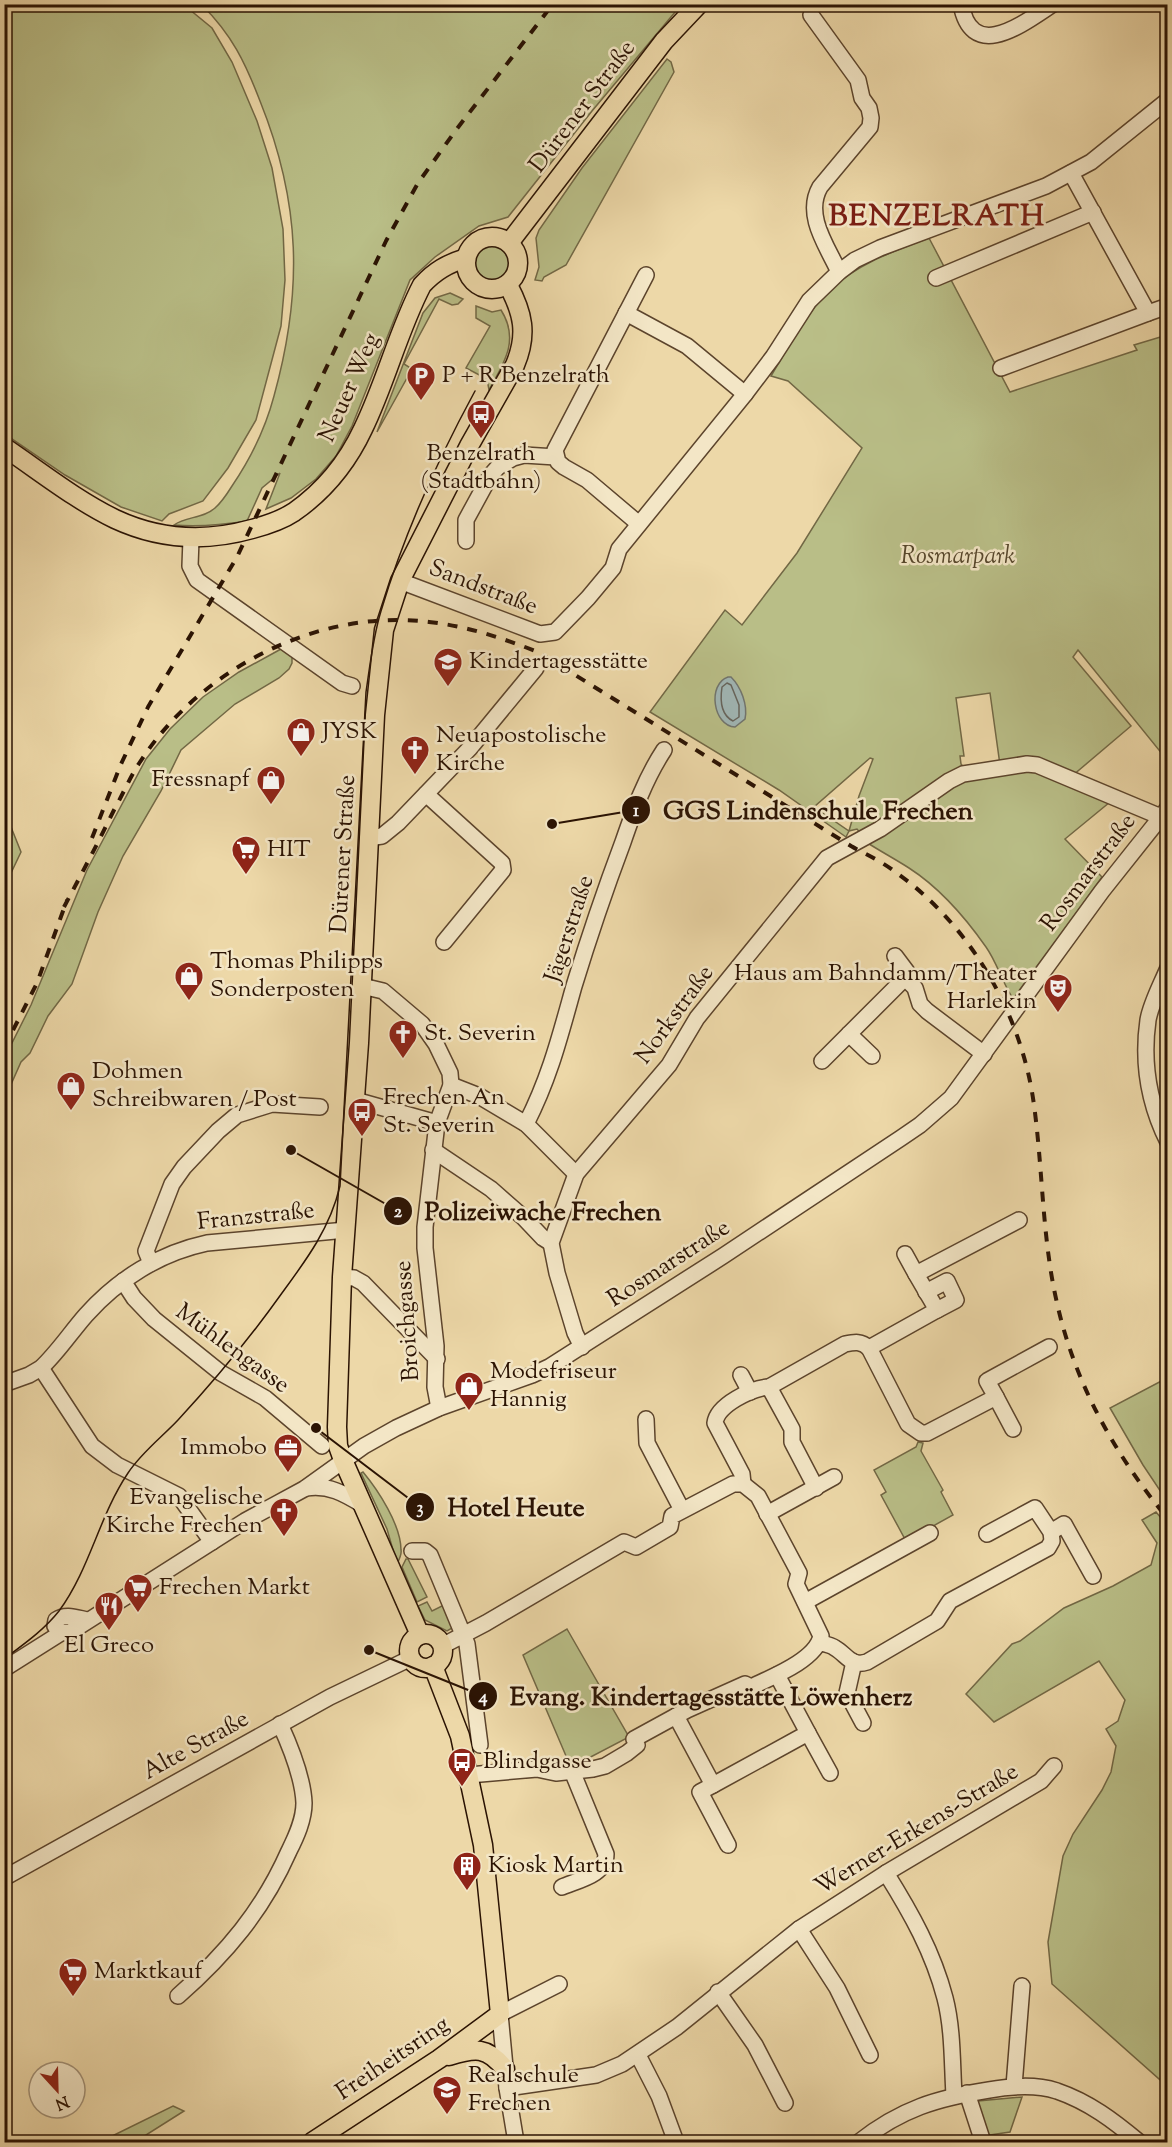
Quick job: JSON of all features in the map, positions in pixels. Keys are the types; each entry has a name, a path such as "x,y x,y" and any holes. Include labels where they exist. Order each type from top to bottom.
{"main road":[{"name":"Dürener Straße","path":"509,243 664,40 699,4"},
{"path":"483,238 501,238 509,243 518,256 519,264 517,272 508,285 492,290 476,285 467,273 466,258 469,250 483,238"},
{"name":"Neuer Weg","path":"4,447 79,498 116,519 166,536 191,539 228,536 269,525 293,513 332,477 364,428 422,285 435,272 449,263 466,258"},
{"name":"Dürener Straße","path":"343,1460 338,1446 337,1427 342,1277 362,986 377,685 384,630 400,581 521,351 523,322 520,308 508,285"},
{"path":"343,1460 420,1635"},
{"path":"420,1635 436,1637 442,1646 440,1660 433,1666 420,1666 411,1658 410,1647 420,1635"},
{"path":"433,1666 460,1736 483,1845 500,2014"},
{"name":"Freiheitsring","path":"312,2142 439,2059 500,2014"},
{"path":"439,2059 478,2050 493,2055 505,2068"}],"street":[{"path":"961,4 962,13 971,28 976,33 988,37 1011,30 1053,4"},
{"path":"811,15 858,80 862,98 869,108 871,117 870,128 815,195 814,216 839,272"},
{"name":"Sandstraße","path":"400,581 540,634 550,634 559,628 588,598 613,568 619,549 745,394 773,357 809,301 839,272 855,260 880,248 1046,186 1071,173 1091,162 1167,100"},
{"path":"1071,173 1148,313"},
{"path":"936,278 1093,212"},
{"path":"639,524 587,480 564,467 556,457 555,450 557,442 646,275"},
{"path":"1001,368 1167,306"},
{"path":"626,313 687,346 745,394"},
{"name":"Sandstraße","path":"466,541 466,520 490,476 498,467 513,458 524,455 556,457"},
{"path":"191,539 190,566 192,573 201,584 342,683 352,686"},
{"path":"368,838 375,838 390,831 470,748 536,668"},
{"name":"Jägerstraße","path":"526,1124 542,1093 556,1052 598,909 637,804 652,768 664,750"},
{"name":"Norkstraße","path":"551,1243 576,1174 669,1065 697,1018 827,858 880,829 948,781 963,774 1027,764 1037,765 1165,811"},
{"path":"426,794 502,863 503,870 444,942"},
{"name":"Rosmarstraße","path":"4,1669 61,1633 55,1626 59,1618 67,1616 87,1620 212,1542 303,1489 343,1460 387,1433 439,1408 532,1375 582,1347 920,1125 951,1098 1102,891 1165,811"},
{"path":"822,1061 905,978 908,972 895,956"},
{"path":"1167,968 1148,1019 1146,1072 1158,1123 1167,1142"},
{"path":"905,978 915,988 920,1004 927,1011 984,1054"},
{"path":"362,986 383,991 422,1024 445,1061 450,1073 451,1085 479,1096 526,1124 576,1174"},
{"path":"849,1034 872,1056"},
{"name":"Broichgasse","path":"439,1408 435,1387 437,1359 425,1248 425,1227 437,1123 451,1085"},
{"path":"355,1100 437,1123"},
{"path":"151,1263 146,1251 172,1184 184,1167 218,1131 237,1115 272,1104 320,1107"},
{"path":"433,1150 491,1189 551,1243 575,1333 582,1347"},
{"path":"916,1274 1019,1220"},
{"name":"Franzstraße","path":"4,1384 41,1368 104,1297 123,1281 151,1263 189,1247 207,1243 346,1230"},
{"path":"906,1254 937,1310"},
{"path":"342,1277 354,1278 363,1283 437,1359"},
{"name":"Mühlengasse","path":"123,1281 134,1298 154,1319 221,1373 264,1398 322,1446"},
{"path":"869,1348 956,1300 947,1281 926,1292"},
{"path":"469,1775 537,1769 556,1773 606,1766 637,1745 634,1739 676,1716 745,1684 751,1687 777,1675 807,1656 820,1643 819,1628 796,1584 799,1573 758,1496 743,1484 742,1474 715,1423 720,1410 750,1392 769,1387 845,1344 855,1342 863,1343 869,1348 908,1424 921,1433 933,1431 996,1397"},
{"path":"1013,1429 987,1381 1049,1347"},
{"path":"41,1368 92,1446 117,1465 180,1496 212,1542"},
{"path":"741,1375 750,1392"},
{"path":"769,1387 792,1429 792,1442 816,1488"},
{"path":"646,1419 647,1443 682,1510"},
{"path":"767,1514 834,1477"},
{"path":"442,1646 624,1542 636,1547 670,1527 672,1516 682,1510 728,1486 743,1484"},
{"path":"303,1489 317,1486 333,1489 363,1505"},
{"path":"820,1643 836,1648 847,1659 854,1662 860,1664 867,1662 937,1621 950,1602 1048,1548 1052,1541 1051,1532 1035,1508 987,1534"},
{"path":"1051,1532 1064,1524 1093,1576"},
{"path":"805,1602 930,1533"},
{"path":"412,1551 425,1551 430,1555 466,1644 480,1744"},
{"name":"Alte Straße","path":"4,1878 280,1724 411,1658"},
{"path":"854,1662 847,1693 863,1723"},
{"path":"777,1675 830,1773"},
{"path":"676,1716 713,1785"},
{"path":"178,1996 211,1966 242,1930 268,1892 294,1840 304,1806 303,1792 280,1724"},
{"path":"728,1845 700,1792 808,1733"},
{"name":"Werner-Erkens-Straße","path":"507,2088 596,2075 610,2071 638,2055 677,2027 799,1929 886,1873 1041,1781 1054,1766"},
{"path":"562,1887 593,1874 604,1866 606,1861 606,1854 572,1771"},
{"path":"886,1873 918,1926 945,1999 960,2094 983,2142"},
{"path":"799,1929 837,1988 870,2055"},
{"path":"516,2142 507,2088 500,2014 559,1984"},
{"path":"1014,2086 1022,1986"},
{"path":"718,1992 755,2045 784,2103"},
{"path":"638,2055 659,2096 676,2142"},
{"path":"859,2142 898,2116 927,2102 960,2094 1014,2086 1055,2091 1074,2098 1106,2115 1139,2142"}],"green space":[{"path":"5,4 184,5 212,28 232,62 257,121 272,168 283,229 285,280 281,326 256,420 228,468 203,501 169,514 162,521 121,507 65,475 5,434"},
{"path":"202,5 681,5 592,111 508,217 479,226 435,257 410,280 352,426 336,456 316,479 291,498 266,509 280,473 262,488 247,521 183,526 174,525 210,512 220,503 257,443 270,408 283,357 290,320 293,283 290,211 284,175 274,139 243,61 222,27"},
{"path":"667,59 671,62 674,72 566,265 544,277 542,281 535,280 539,267 536,238 539,230 582,168"},
{"name":"Rosmarpark","path":"929,238 1010,392 1137,350 1134,345 1167,335 1167,760 1078,650 1073,657 1131,726 1072,776 1000,765 990,693 956,698 964,756 960,756 961,764 966,770 863,836 857,829 849,831 846,837 779,790 650,712 725,610 742,625 797,553 862,448 788,381 771,376 791,342 822,298 842,280 865,265","holes":["870,758 873,759 849,831 814,807"]},
{"path":"493,245 506,250 511,263 506,276 493,281 480,276 475,263 480,250"},
{"path":"450,293 463,299 458,304 452,305 439,299 404,364 412,369 377,432 423,313 435,298"},
{"path":"476,306 492,312 501,310 509,331 508,351 489,390 487,379 466,368 490,326 476,318"},
{"path":"281,649 292,657 289,669 279,678 235,704 181,750 161,791 123,856 98,912 72,984 48,1016 30,1053 21,1062 5,1098 5,1057 31,1005 87,870 146,759 170,729 203,697 239,672"},
{"path":"1030,768 1110,802 1065,839 1102,877 1014,1000 986,947 951,904 920,876 866,842 961,779"},
{"path":"5,812 21,852 11,873 5,877"},
{"path":"1167,1378 1167,1501 1110,1408"},
{"path":"918,1442 923,1443 921,1451 943,1490 941,1492 953,1515 906,1541 881,1495 886,1492 874,1470 916,1447"},
{"path":"363,1472 382,1498 393,1519 400,1540 401,1552 397,1564 387,1529 361,1473"},
{"path":"1156,1512 1168,1526 1167,2086 1052,1984 1048,1942 1063,1856 1073,1834 1111,1772 1116,1746 1106,1729 1118,1721 1125,1700 1099,1661 994,1722 966,1694 1012,1644 1020,1641 1064,1608 1113,1586 1151,1565 1157,1543 1142,1520"},
{"path":"406,1559 427,1597 417,1602 402,1567"},
{"path":"427,1602 432,1611 446,1604 454,1627 447,1631 425,1620 418,1606"},
{"path":"567,1629 629,1737 583,1761 569,1763 523,1655"},
{"path":"1022,2097 1010,2132 983,2136 976,2104 978,2101"},
{"path":"173,2106 184,2111 135,2142 100,2142"}],"water":[{"path":"731,677 738,686 745,708 745,719 735,727 722,720 715,704 717,688 721,681"}],"tram line":[{"path":"4,1659 40,1631 59,1611 79,1578 109,1507 128,1473 205,1390 257,1326 309,1255 336,1201 340,1186 366,692 372,651 390,582 411,526 435,471 475,391"}],"railway":[{"path":"92,838 121,764 148,707 237,557 386,241 418,183 553,4"},
{"path":"64,907 133,774 165,729 195,699 229,673 265,652 305,636 345,625 387,620 457,626 498,637 538,652 851,846 889,867 946,917 969,944 1004,1005 1018,1038 1028,1071 1037,1130 1052,1279 1074,1362 1114,1444 1168,1519"},
{"path":"4,1048 37,983 67,900"}],"place":[{"name":"P + R Benzelrath","path":"421,402"},
{"name":"Benzelrath (Stadtbahn)","path":"481,440"},
{"name":"Kindertagesstätte","path":"448,688"},
{"name":"JYSK","path":"301,758"},
{"name":"Neuapostolische Kirche","path":"415,776"},
{"name":"Fressnapf","path":"271,806"},
{"name":"GGS Lindenschule Frechen","path":"552,824"},
{"name":"HIT","path":"246,876"},
{"name":"Thomas Philipps Sonderposten","path":"189,1002"},
{"name":"Haus am Bahndamm/Theater Harlekin","path":"1058,1014"},
{"name":"St. Severin","path":"403,1060"},
{"name":"Dohmen Schreibwaren / Post","path":"71,1112"},
{"name":"Frechen An St. Severin","path":"362,1138"},
{"name":"Polizeiwache Frechen","path":"291,1150"},
{"name":"Modefriseur Hannig","path":"469,1412"},
{"name":"Hotel Heute","path":"316,1428"},
{"name":"Immobo","path":"288,1474"},
{"name":"Evangelische Kirche Frechen","path":"284,1538"},
{"name":"Frechen Markt","path":"138,1614"},
{"name":"El Greco","path":"109,1632"},
{"name":"Evang. Kindertagesstätte Löwenherz","path":"369,1650"},
{"name":"Blindgasse","path":"462,1788"},
{"name":"Kiosk Martin","path":"467,1892"},
{"name":"Marktkauf","path":"73,1998"},
{"name":"Realschule Frechen","path":"447,2116"}],"district":[{"name":"BENZELRATH","path":"937,217"}]}
